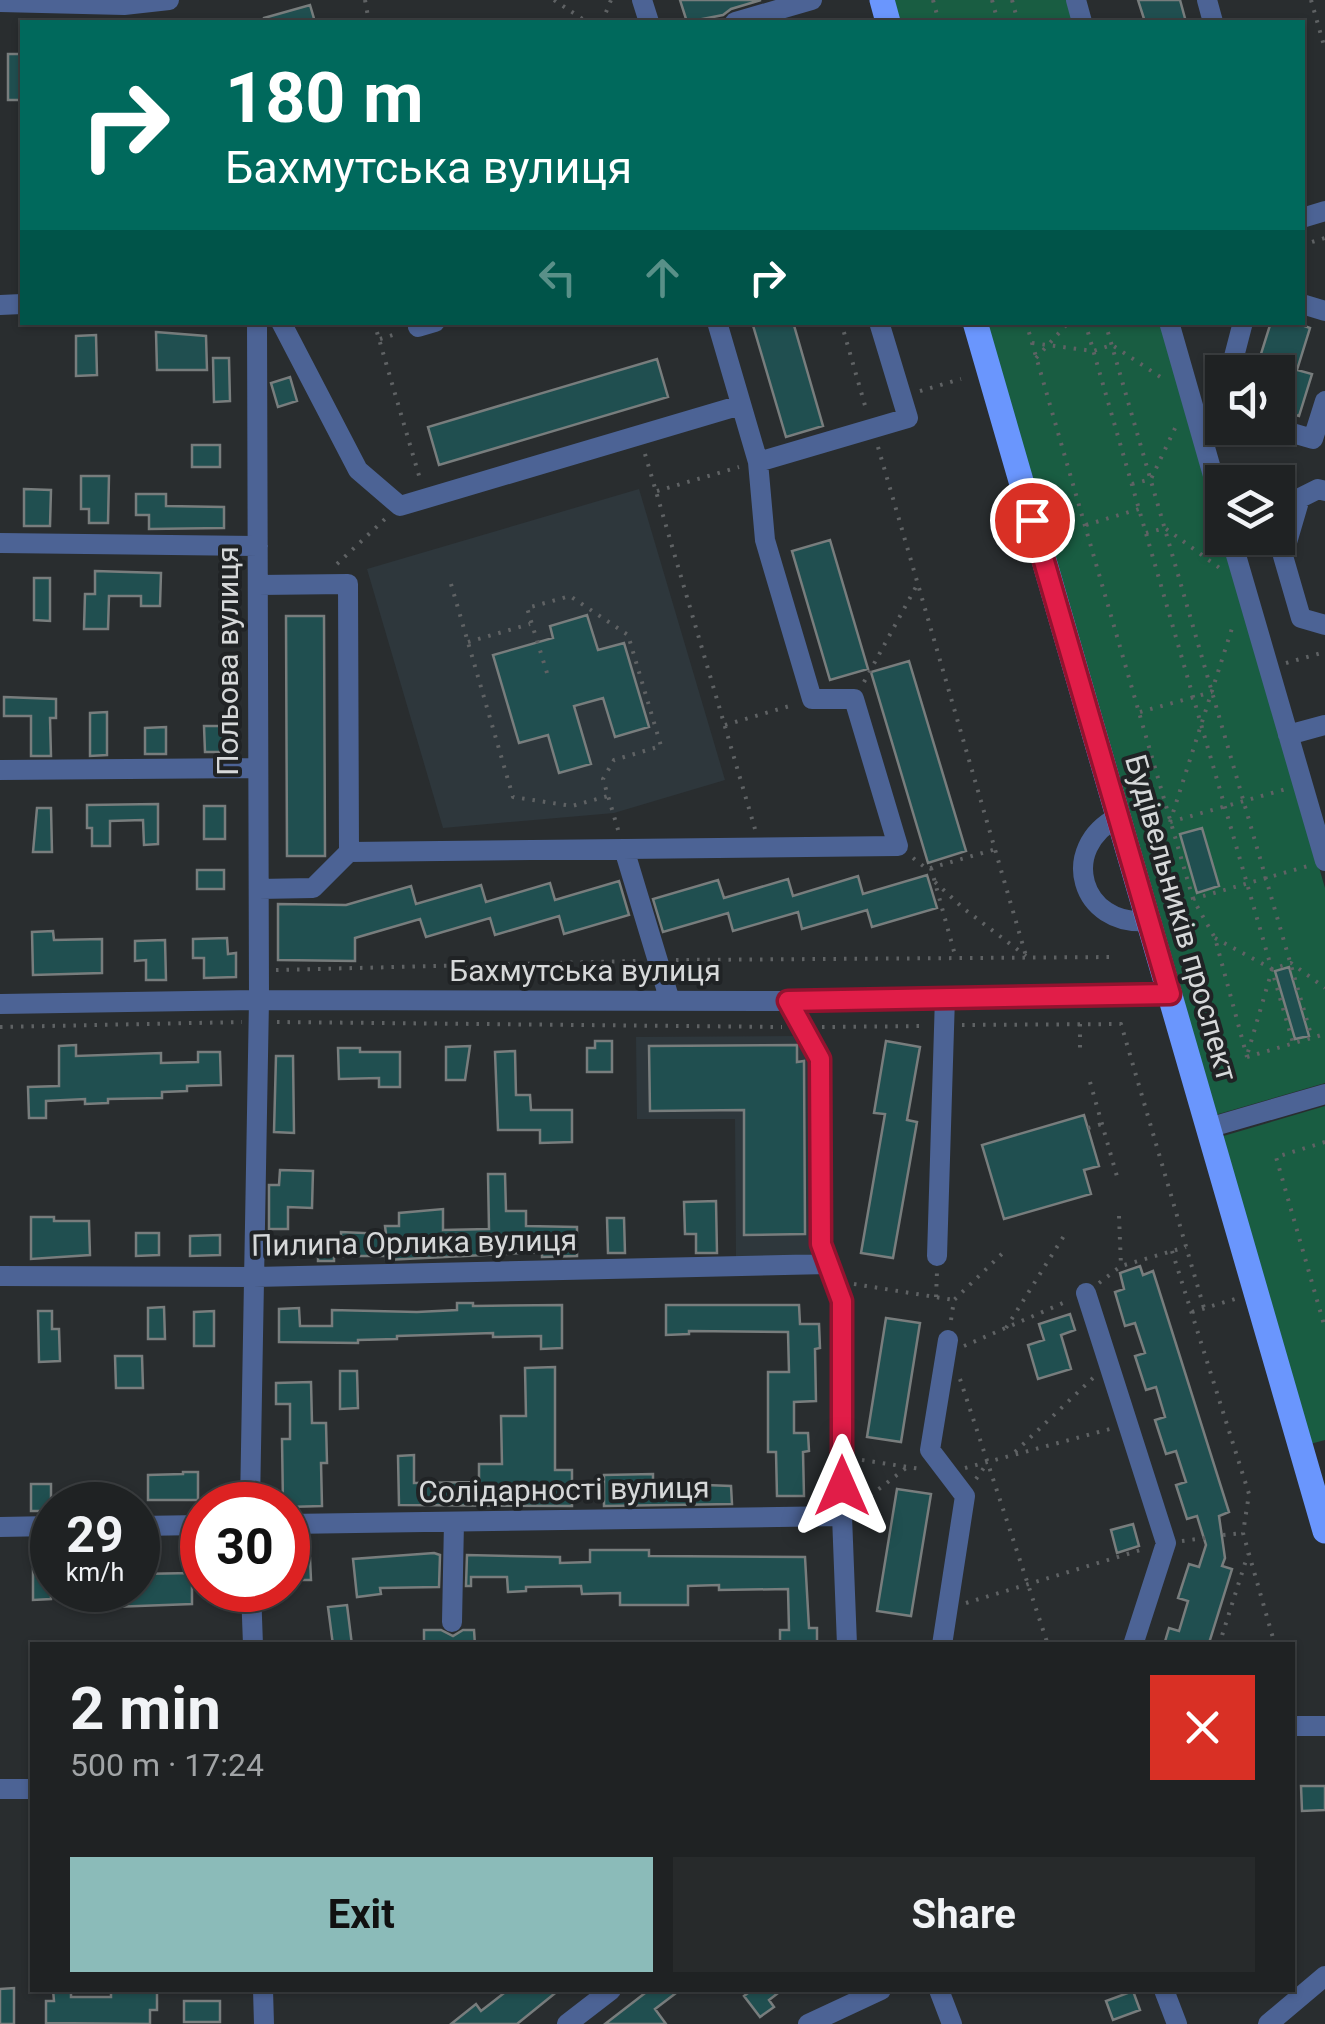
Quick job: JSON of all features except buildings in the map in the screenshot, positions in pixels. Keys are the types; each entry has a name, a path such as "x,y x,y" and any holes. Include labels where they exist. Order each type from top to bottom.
{"main road":[{"name":"Будівельників проспект","path":"976,325 1208,1128 1317,1474 1325,1530"}],"street":[{"path":"0,2 51,1 128,14 169,0"},
{"path":"750,20 789,15 812,0"},
{"name":"Польова вулиця","path":"250,1482 259,1000 257,325"},
{"path":"283,325 358,470 400,506 741,405"},
{"path":"259,888 313,888 349,852 898,846 854,699 812,700 765,540 758,462 718,325"},
{"path":"758,462 908,418 881,325"},
{"path":"1170,325 1210,465"},
{"path":"1234,355 1241,325"},
{"path":"1295,434 1314,439 1325,401"},
{"path":"1325,491 1318,489 1300,498 1283,556 1301,618 1325,625"},
{"path":"0,542 258,546"},
{"path":"1236,555 1325,862"},
{"path":"258,585 348,584 349,852"},
{"path":"1288,735 1325,724"},
{"path":"0,770 258,768"},
{"path":"1118,817 1096,832 1088,843 1084,856 1085,883 1098,906 1109,914 1122,920 1148,920"},
{"path":"624,849 670,1001"},
{"name":"Бахмутська вулиця","path":"0,1004 259,1000 788,1001 1170,994"},
{"path":"937,1256 945,996"},
{"path":"788,1001 820,1059 821,1244 842,1301 842,1516 847,1642"},
{"path":"1208,1128 1325,1094"},
{"name":"Пилипа Орлика вулиця","path":"0,1276 832,1272"},
{"path":"1086,1293 1166,1543 1135,1642"},
{"path":"942,1642 965,1496 930,1450 946,1347"},
{"name":"Солідарності вулиця","path":"310,1524 842,1516"},
{"path":"452,1622 454,1522"},
{"path":"0,1527 30,1526"},
{"path":"252,1612 253,1642"},
{"path":"1295,1726 1325,1726"},
{"path":"0,1789 30,1789"},
{"path":"1268,2024 1325,1976"},
{"path":"263,1992 264,2024"},
{"path":"567,2024 608,1992"},
{"path":"808,2024 845,1997 871,1992"},
{"path":"939,1992 947,2023"},
{"path":"1165,1992 1178,2024"}],"path":[{"path":"554,0 579,20"},
{"path":"1311,0 1325,50"},
{"path":"375,325 425,498"},
{"path":"378,339 427,325"},
{"path":"842,325 1026,956"},
{"path":"1027,325 1193,899 1215,938 1247,1056"},
{"path":"1036,358 1065,325"},
{"path":"1086,325 1293,1043"},
{"path":"1106,325 1312,1038"},
{"path":"1032,343 1093,350 1112,345 1190,396 1150,479 1132,484"},
{"path":"901,397 961,380"},
{"path":"640,435 761,848"},
{"path":"656,491 758,462"},
{"path":"314,584 400,506"},
{"path":"1084,525 1139,509"},
{"path":"1146,534 1165,528"},
{"path":"1165,528 1245,586"},
{"path":"854,699 918,583"},
{"path":"450,584 513,797 572,806 608,796"},
{"path":"546,672 527,608 570,596 628,635 661,746 614,760 604,779 614,813"},
{"path":"1170,822 1234,621"},
{"path":"468,642 532,623"},
{"path":"1284,664 1325,652"},
{"path":"1139,712 1212,692"},
{"path":"725,725 812,700"},
{"path":"1170,822 1302,784"},
{"path":"956,956 929,868 996,848"},
{"path":"1193,899 1325,862"},
{"path":"934,882 1026,956"},
{"path":"1215,938 1272,969 1290,964 1325,988"},
{"path":"259,971 956,956 1116,957"},
{"path":"1247,1056 1272,969"},
{"path":"0,1027 246,1022"},
{"path":"270,1022 802,1027 1120,1024 1204,1308"},
{"path":"1080,1024 1080,1049"},
{"path":"1247,1056 1325,1034"},
{"path":"1090,1082 1118,1180"},
{"path":"1088,1128 1102,1124"},
{"path":"1325,1142 1276,1157 1325,1328"},
{"path":"1119,1216 1121,1266"},
{"path":"1006,1328 1067,1231"},
{"path":"1007,1249 954,1300 946,1347 1006,1328 1086,1293 1121,1266 1186,1247"},
{"path":"1172,1252 1249,1494 1242,1533 1274,1642"},
{"path":"936,1297 937,1256"},
{"path":"832,1272 954,1300"},
{"path":"1191,1312 1235,1299"},
{"path":"1012,1456 1109,1363"},
{"path":"960,1379 1047,1642"},
{"path":"842,1456 948,1473 1128,1424"},
{"path":"842,1516 930,1450"},
{"path":"1223,1535 1242,1533"},
{"path":"947,1609 1166,1543 1212,1537"},
{"path":"1220,1642 1249,1553"}],"shaded area":[{"path":"639,489 725,780 614,813 443,828 367,569"},
{"path":"799,1036 812,1059 813,1256 736,1257 735,1119 637,1119 636,1037"}],"green space":[{"path":"892,0 1068,0 1073,20 898,20"},
{"path":"986,325 1162,325 1205,475 1205,555 1228,555 1325,888 1325,1083 1215,1115"},
{"path":"1325,1106 1325,1440 1310,1444 1220,1137"}],"route":[{"path":"842,1486 842,1301 821,1244 820,1059 788,1001 1170,994 1032,520"}]}
